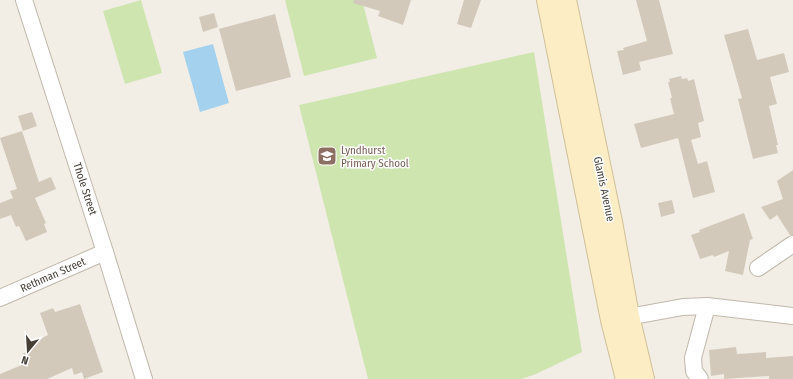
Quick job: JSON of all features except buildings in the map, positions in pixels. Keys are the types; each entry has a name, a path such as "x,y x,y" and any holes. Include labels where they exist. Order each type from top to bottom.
{"main road":[{"name":"Glamis Avenue","path":"548,0 620,318 638,379"},
{"name":"Glamis Avenue","path":"564,0 611,222 620,318"}],"street":[{"name":"Thole Street","path":"24,0 144,379"},
{"path":"758,268 793,244"},
{"name":"Rethman Street","path":"0,298 105,252"},
{"path":"620,318 683,306 707,306 793,316"},
{"path":"700,379 694,370 693,358 707,306"}],"green space":[{"path":"141,0 162,73 125,84 103,11"},
{"path":"285,0 362,0 377,58 304,76"},
{"path":"534,52 582,352 536,374 521,379 368,379 299,105"}],"water":[{"path":"213,44 229,103 200,112 183,52"}],"place":[{"name":"Lyndhurst Primary School","path":"327,156"}]}
